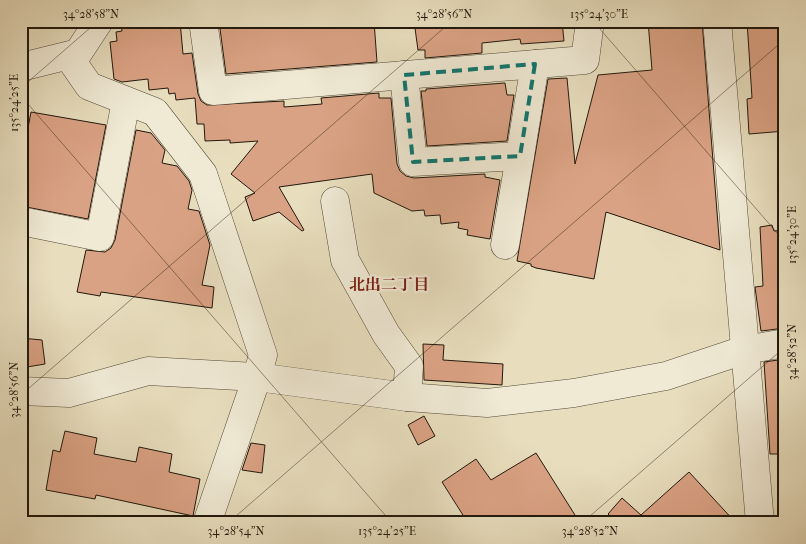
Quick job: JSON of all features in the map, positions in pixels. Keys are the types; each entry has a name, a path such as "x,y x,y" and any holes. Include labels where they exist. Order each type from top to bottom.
{"street":[{"path":"23,74 78,53 100,21"},
{"path":"203,21 213,92 585,60 590,21"},
{"path":"718,21 738,246 744,350 760,523"},
{"path":"69,57 89,86 155,112 203,174 263,355 207,523"},
{"path":"504,245 535,64"},
{"path":"404,75 413,162 520,156"},
{"path":"21,221 100,237 126,101"},
{"path":"335,201 345,260 386,334 409,366 407,398"},
{"path":"21,391 69,393 148,371 257,377 407,398 487,403 574,393 666,376 744,350 785,344"}],"highlighted area":[{"path":"535,64 520,156 413,162 404,75"}],"building":[{"path":"127,21 180,21 183,54 192,53 198,94 201,101 207,105 284,101 284,107 322,104 321,98 379,93 379,98 391,98 397,164 400,171 406,176 414,178 485,174 485,177 500,180 490,239 467,235 468,230 458,228 459,222 441,224 440,215 425,216 424,210 412,211 374,193 372,174 279,187 304,230 302,231 279,212 253,221 245,197 255,193 231,174 258,141 230,143 230,140 205,141 204,124 197,124 195,98 176,100 175,93 169,94 168,88 149,90 148,79 122,82 114,79 110,42 117,41 116,32 122,31 121,25 127,24"},
{"path":"219,21 374,21 377,62 226,74"},
{"path":"414,21 562,21 564,41 521,44 520,39 482,43 482,53 425,58 425,50 418,50"},
{"path":"648,21 702,21 720,250 606,212 594,279 536,268 531,266 531,264 517,261 548,79 567,78 575,164 598,75 652,70"},
{"path":"747,21 785,21 785,131 749,134 747,99 752,98"},
{"path":"505,83 507,95 514,95 507,141 427,146 421,91 426,91 426,89"},
{"path":"31,112 106,125 88,219 21,206 21,165"},
{"path":"136,130 151,133 165,150 162,163 177,166 189,181 192,190 188,209 199,211 210,245 202,285 214,287 212,308 101,292 100,296 77,292 86,250 105,252 111,248 115,240"},
{"path":"772,225 774,231 785,230 785,259 779,260 785,291 785,328 761,331 755,287 763,286 760,227"},
{"path":"21,338 42,340 45,364 21,368"},
{"path":"423,344 444,345 443,360 503,364 502,385 424,380"},
{"path":"785,359 785,454 770,454 764,362"},
{"path":"424,416 435,436 418,445 408,425"},
{"path":"65,431 97,438 94,454 136,462 139,447 172,454 169,472 200,479 193,516 96,495 95,499 46,490 53,450 60,452"},
{"path":"251,443 265,445 262,473 242,470"},
{"path":"536,453 580,523 468,523 442,482 476,459 491,480"},
{"path":"689,472 736,523 618,523 608,514 622,498 641,515"}],"district":[{"name":"北出二丁目","path":"389,284"}]}
